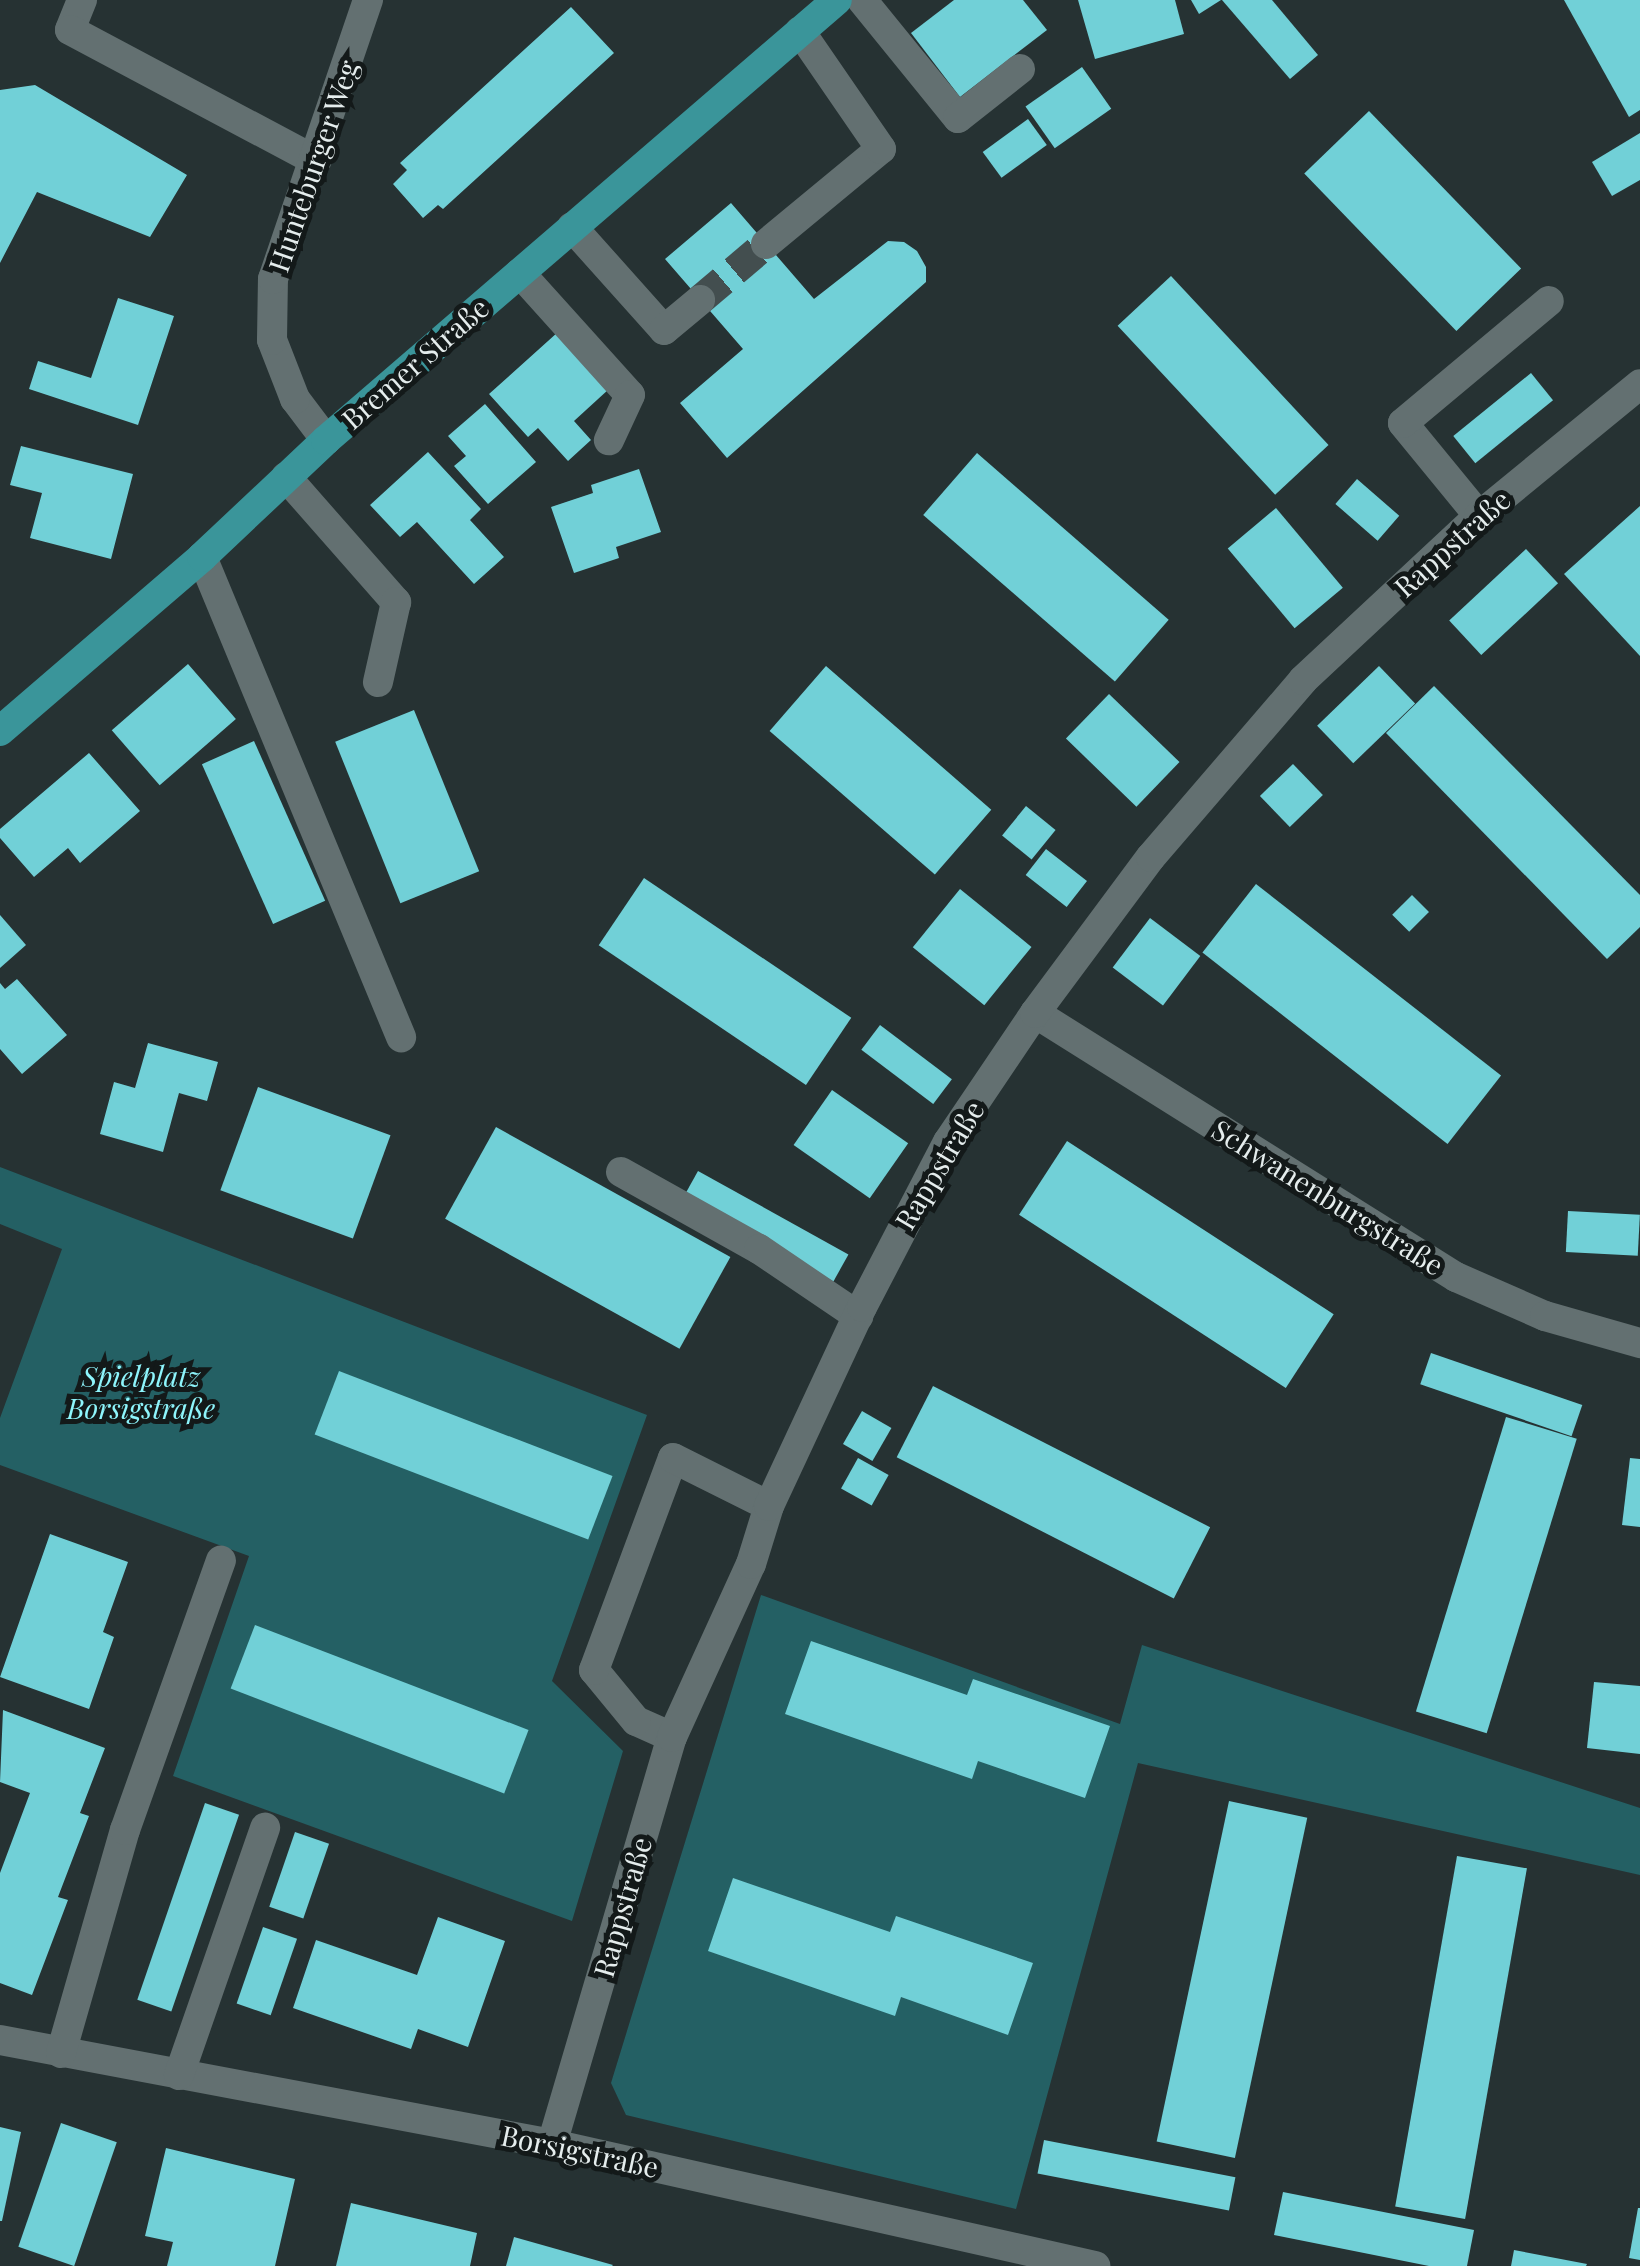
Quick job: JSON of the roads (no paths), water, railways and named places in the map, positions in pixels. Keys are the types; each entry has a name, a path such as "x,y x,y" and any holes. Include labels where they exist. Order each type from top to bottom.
{"main road":[{"name":"Bremer Straße","path":"0,732 202,557 326,440 836,0"}],"street":[{"path":"82,0 70,30 316,161"},
{"name":"Hunteburger Weg","path":"326,440 296,398 272,340 273,279 368,0"},
{"path":"862,0 958,118 1020,69"},
{"path":"766,244 880,149 800,31"},
{"path":"572,227 664,330 700,300"},
{"path":"520,273 630,395 609,440"},
{"path":"1479,516 1403,423 1549,301"},
{"name":"Rappstraße","path":"552,2144 672,1737 750,1564 770,1506 858,1316 948,1142 1035,1013 1162,843 1303,680 1479,516 1640,384"},
{"path":"286,476 396,602 378,682"},
{"path":"202,557 401,1037"},
{"name":"Schwanenburgstraße","path":"1035,1013 1456,1278 1546,1316 1640,1343"},
{"path":"620,1172 759,1250 858,1316"},
{"path":"672,1737 636,1720 594,1670 673,1458 770,1506"},
{"path":"61,2053 125,1830 221,1561"},
{"path":"178,2075 265,1828"},
{"name":"Borsigstraße","path":"0,2040 552,2144 1095,2266"}],"tunnel":[{"path":"700,300 766,244"}],"park label":[{"name":"Spielplatz Borsigstraße","path":"141,1392"}]}
